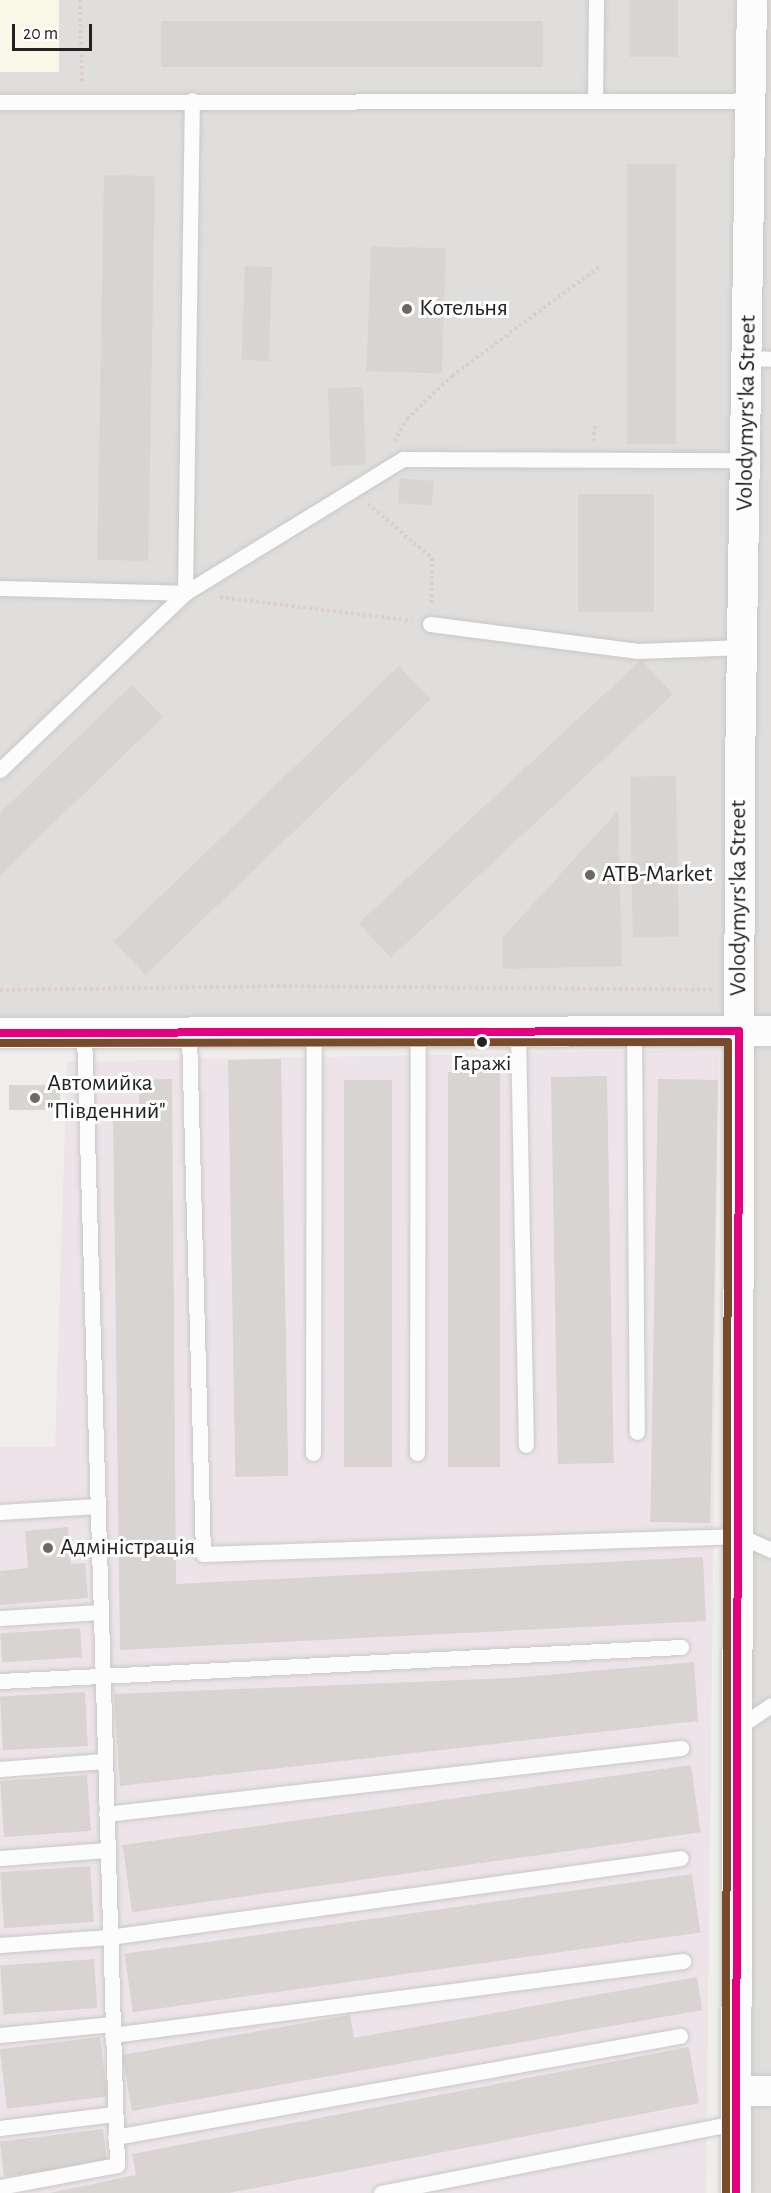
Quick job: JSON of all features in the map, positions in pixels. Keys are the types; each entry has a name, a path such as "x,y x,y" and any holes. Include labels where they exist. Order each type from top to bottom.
{"street":[{"name":"Volodymyrs'ka Street","path":"736,2193 739,2091 739,990 743,647 746,460 759,358 751,101 752,0"},
{"path":"0,1033 771,1031"},
{"path":"739,2091 771,2091"}],"lane":[{"path":"595,101 596,0"},
{"path":"0,102 83,100 751,101"},
{"path":"185,593 192,100"},
{"path":"0,770 185,593 403,459 746,460"},
{"path":"0,588 185,593"},
{"path":"430,624 638,651 743,647"},
{"path":"0,2187 117,2165 84,1033"},
{"path":"313,1453 314,1033"},
{"path":"417,1453 418,1033"},
{"path":"518,1033 526,1445"},
{"path":"634,1033 637,1432"},
{"path":"189,1034 203,1554 740,1536 771,1551"},
{"path":"0,1512 97,1506"},
{"path":"0,1618 100,1612"},
{"path":"0,1681 102,1674 681,1647"},
{"path":"740,1726 771,1706"},
{"path":"106,1814 681,1748"},
{"path":"0,1769 104,1761"},
{"path":"0,1858 107,1850"},
{"path":"0,1945 109,1937 681,1858"},
{"path":"0,2035 112,2030 683,1961"},
{"path":"115,2137 680,2036"},
{"path":"0,2128 114,2114"},
{"path":"381,2193 738,2122"}],"path":[{"path":"80,0 83,100"},
{"path":"369,479 407,419 452,376 600,266"},
{"path":"185,593 430,624 432,558 352,490"},
{"path":"0,990 271,986 739,990"}],"shaded area":[{"path":"0,0 771,0 771,2193 736,2193 739,1031 0,1033"},
{"path":"0,0 59,0 59,72 0,72"},
{"path":"689,729 709,729 709,836 689,836"},
{"path":"719,1049 706,2193 0,2193 0,1447 55,1447 67,1062"},
{"path":"762,1765 771,1765 771,2072 760,2072"}],"building":[{"path":"629,0 678,0 678,57 629,57"},
{"path":"161,21 543,21 543,67 161,67"},
{"path":"627,164 676,164 676,444 627,444"},
{"path":"104,175 155,176 148,561 97,560"},
{"name":"Котельня","path":"371,246 446,249 442,374 367,371"},
{"path":"245,266 272,267 269,361 242,360"},
{"path":"363,387 366,465 331,466 328,388"},
{"path":"400,478 434,481 432,506 398,503"},
{"path":"578,494 654,494 654,612 578,612"},
{"path":"641,660 673,694 391,958 359,923"},
{"path":"399,666 431,699 145,975 113,942"},
{"path":"132,685 163,717 0,875 0,813"},
{"path":"676,776 679,937 633,938 630,777"},
{"name":"ATB-Market","path":"618,811 622,966 503,969 502,938"},
{"path":"281,1059 288,1476 235,1477 228,1060"},
{"path":"448,1072 500,1072 500,1467 448,1467"},
{"path":"607,1076 614,1463 558,1464 551,1077"},
{"path":"172,1079 176,1584 703,1557 706,1621 120,1650 113,1111 139,1111 139,1080"},
{"path":"658,1079 718,1080 710,1523 650,1522"},
{"path":"344,1080 392,1080 392,1467 344,1467"},
{"name":"Автомийка \"Південний\"","path":"9,1085 60,1085 60,1110 9,1110"},
{"path":"68,1527 71,1564 85,1563 88,1598 0,1605 0,1571 28,1568 25,1531"},
{"path":"80,1628 82,1657 2,1663 0,1634"},
{"path":"694,1662 698,1721 120,1786 114,1694 513,1678"},
{"path":"85,1692 88,1746 3,1750 0,1696"},
{"path":"691,1765 700,1832 132,1912 123,1845"},
{"path":"87,1775 91,1831 4,1837 0,1781"},
{"path":"90,1866 94,1922 4,1928 0,1872"},
{"path":"692,1874 700,1932 133,2012 125,1954"},
{"path":"94,1959 97,2008 4,2014 0,1966"},
{"path":"697,1977 702,2010 132,2111 122,2055 350,2015 354,2038"},
{"path":"100,2037 107,2097 7,2109 0,2049"},
{"path":"689,2047 699,2103 229,2193 50,2193 136,2175 132,2154"},
{"path":"103,2129 107,2164 4,2176 0,2142"}],"transit line":[{"path":"0,1033 739,1031 736,2193"},
{"path":"0,1043 728,1042 726,2193"}],"place":[{"name":"Котельня","path":"407,309"},
{"name":"ATB-Market","path":"590,875"},
{"name":"Гаражі","path":"482,1042"},
{"name":"Автомийка \"Південний\"","path":"35,1098"},
{"name":"Адміністрація","path":"48,1548"}]}
